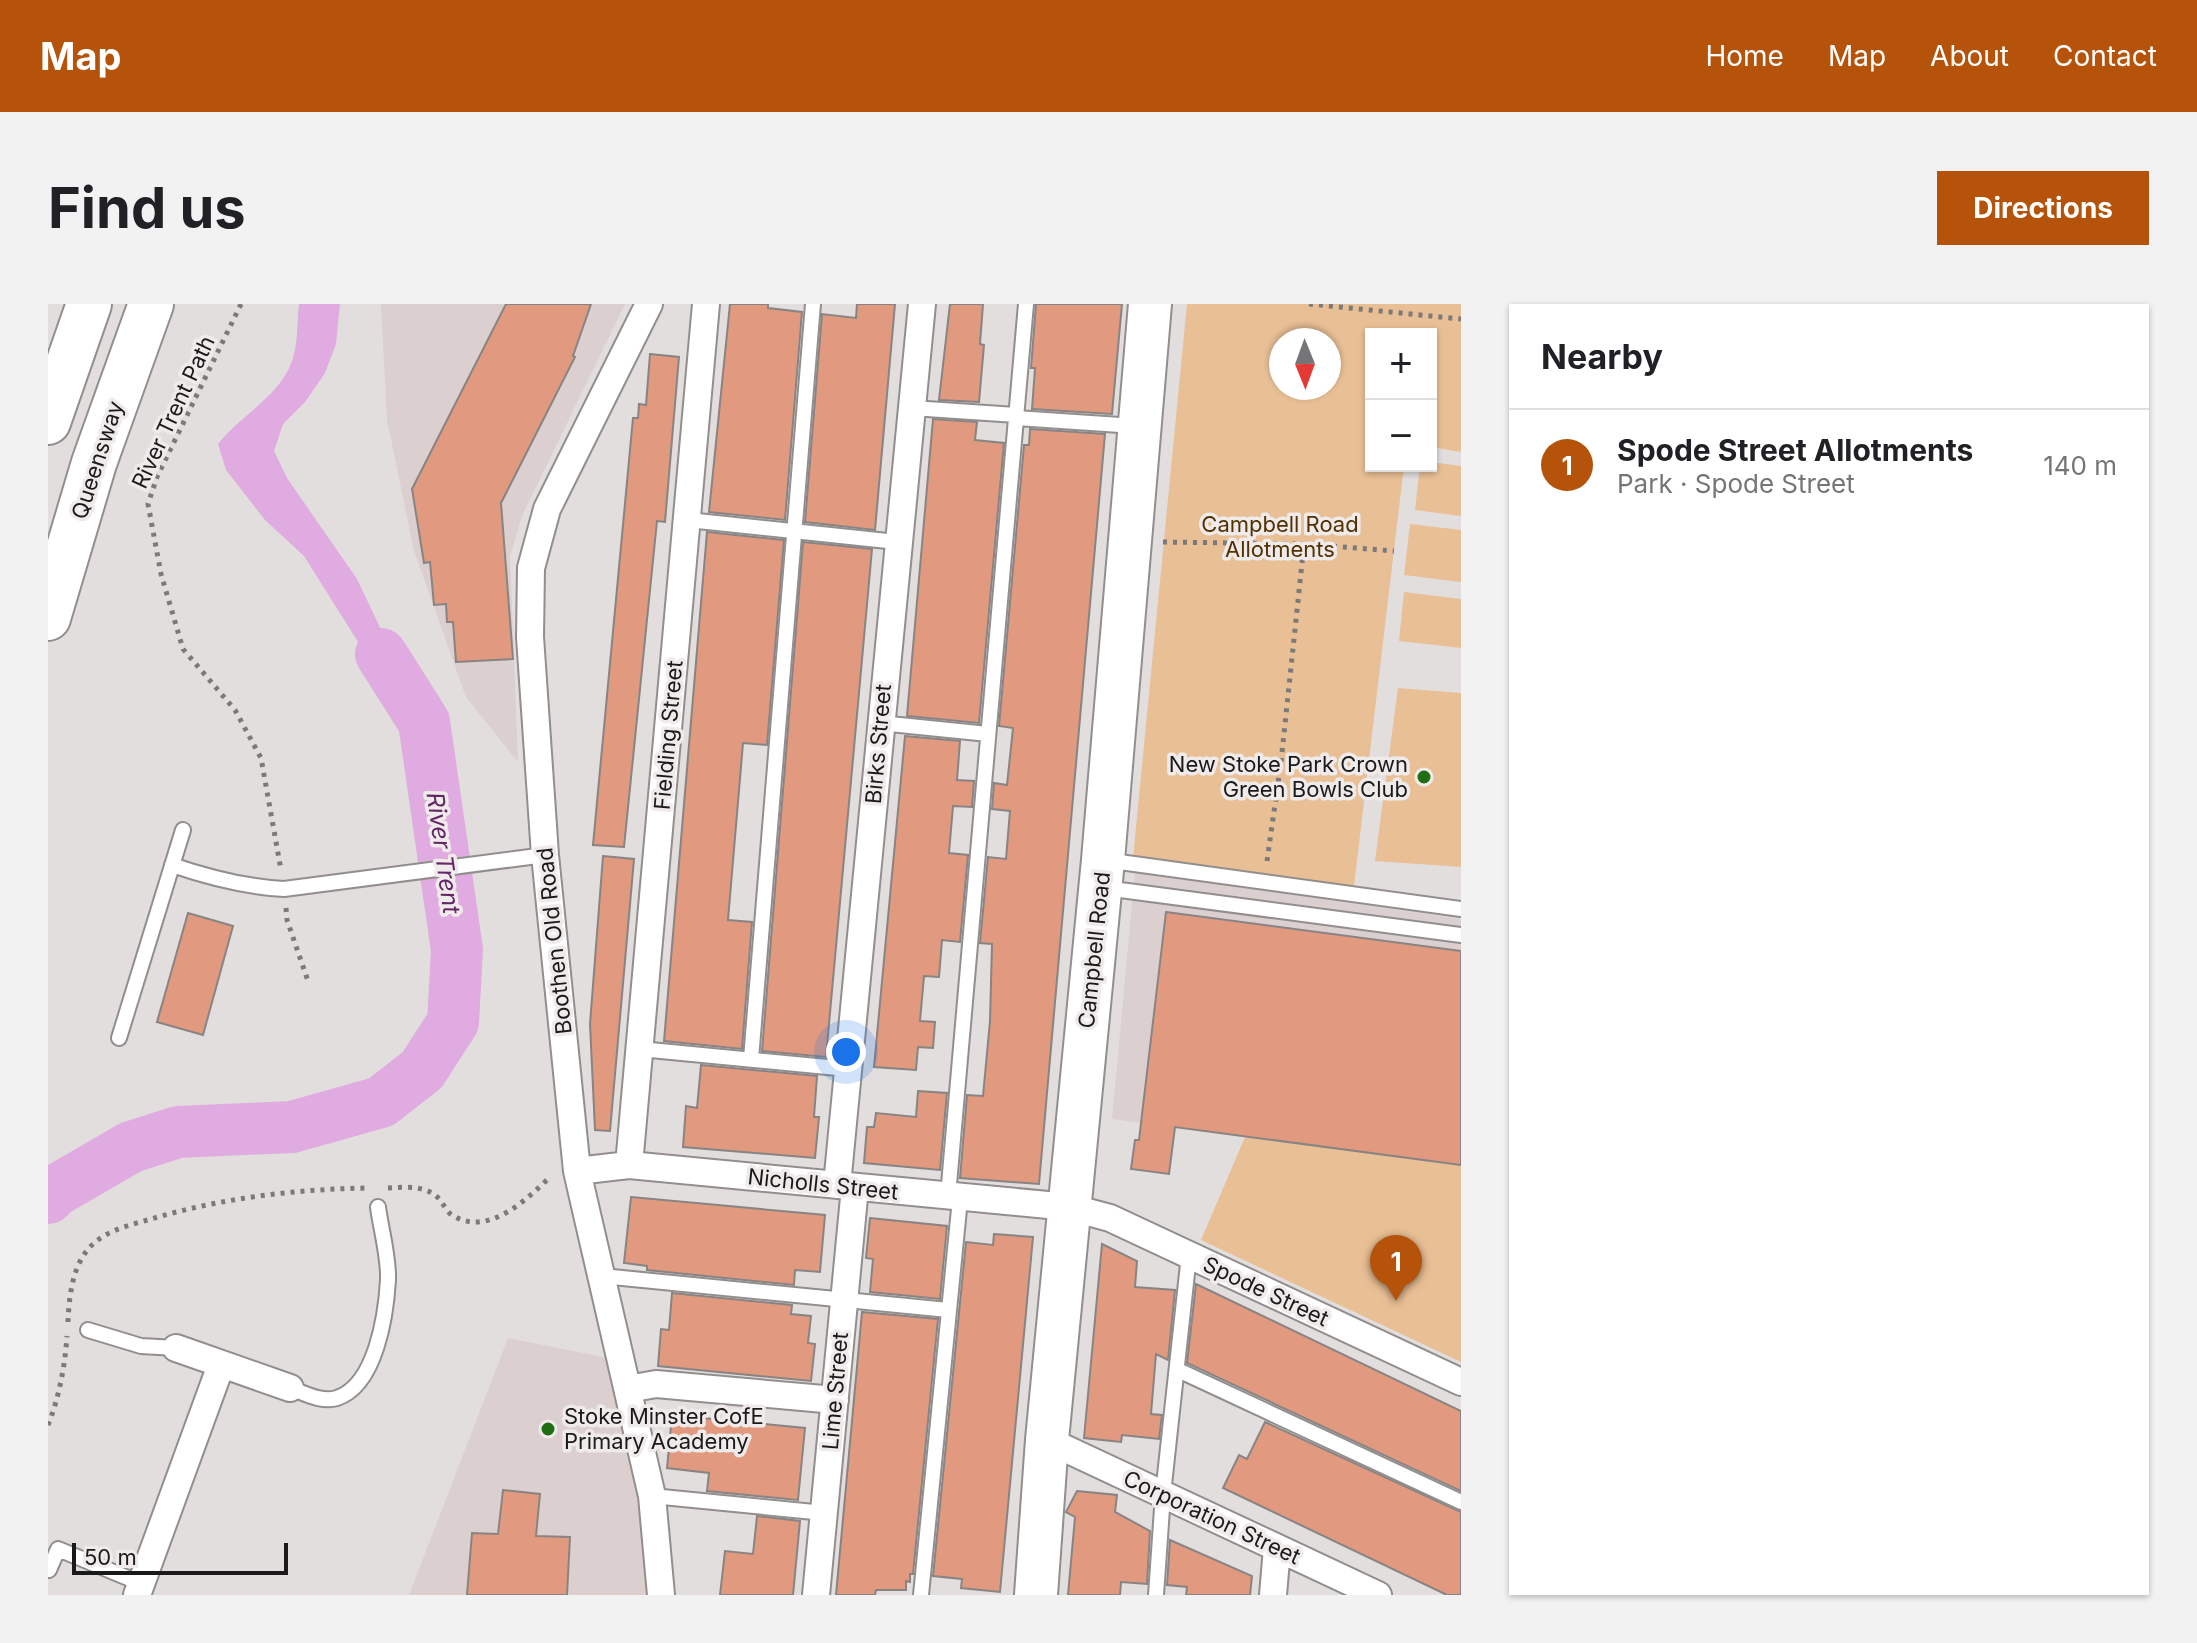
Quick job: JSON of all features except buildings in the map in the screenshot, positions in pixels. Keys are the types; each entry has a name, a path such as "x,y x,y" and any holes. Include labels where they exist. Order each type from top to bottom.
{"highway":[{"path":"48,422 89,304"},
{"name":"Queensway","path":"48,618 94,463 151,304"}],"main road":[{"name":"Campbell Road","path":"1036,1595 1047,1440 1102,874 1150,304"}],"street":[{"name":"Boothen Old Road","path":"649,304 547,509 531,568 530,637 545,855 577,1171 652,1496 661,1595"},
{"name":"Fielding Street","path":"629,1165 706,304"},
{"name":"Birks Street","path":"846,1186 848,1069 922,304"},
{"name":"Nicholls Street","path":"577,1171 629,1165 1069,1207"},
{"name":"Lime Street","path":"816,1595 844,1299 846,1186"},
{"name":"Spode Street","path":"1069,1207 1110,1218 1461,1382"},
{"path":"176,1348 290,1388"},
{"path":"138,1589 221,1365"},
{"path":"628,1389 656,1384 835,1400"},
{"name":"Corporation Street","path":"1047,1440 1378,1595"},
{"path":"1273,1595 1277,1548"}],"lane":[{"path":"751,1059 813,304"},
{"path":"921,1595 948,1310 988,734 1026,304"},
{"path":"912,408 1139,427"},
{"path":"688,520 897,542"},
{"path":"880,723 988,734"},
{"path":"119,1038 183,830"},
{"path":"172,865 225,882 284,889 545,855"},
{"path":"1102,874 1264,882 1461,909"},
{"path":"1102,874 1169,894 1461,935"},
{"path":"640,1049 848,1069"},
{"path":"290,1388 317,1398 336,1399 359,1385 375,1357 388,1278 378,1207"},
{"path":"1156,1595 1163,1494 1189,1255"},
{"path":"602,1276 948,1310"},
{"path":"88,1330 141,1346 176,1348"},
{"path":"1178,1370 1461,1502"},
{"path":"652,1496 824,1513"},
{"path":"49,1570 58,1549 138,1589"}],"path":[{"name":"River Trent Path","path":"241,304 157,477 148,504 161,574 183,649 235,710 261,758 287,920 309,984"},
{"path":"1309,304 1461,319"},
{"path":"1130,541 1304,544 1394,551"},
{"path":"1264,882 1281,762 1304,544"},
{"path":"48,1425 66,1355 69,1299 77,1269 90,1247 114,1230 202,1204 318,1189 428,1189 451,1215 470,1221 479,1220 511,1211 554,1173 577,1171"},
{"path":"394,1188 394,1198"}],"shaded area":[{"path":"299,304 340,304 336,344 325,373 305,402 283,424 274,451 287,478 357,579 385,638 438,708 406,718 304,556 265,520 226,470 218,444 282,381 295,348"},
{"path":"381,304 625,304 522,516 510,557 518,762 466,697 414,551 387,420"},
{"path":"1135,872 1461,919 1461,1165 1112,1119"},
{"name":"Stoke Minster CofE Primary Academy","path":"508,1338 608,1358 639,1500 648,1595 409,1595"}],"green space":[{"name":"Campbell Road Allotments","path":"1187,304 1461,304 1461,452 1437,448 1437,328 1365,328 1365,472 1403,472 1354,886 1133,858"},
{"path":"1437,463 1461,466 1461,516 1415,510 1419,472 1437,472"},
{"path":"1410,524 1461,530 1461,582 1404,575"},
{"path":"1404,592 1461,599 1461,648 1399,641"},
{"name":"New Stoke Park Crown Green Bowls Club","path":"1398,688 1461,693 1461,867 1375,861"},
{"path":"1245,1137 1461,1165 1461,1362 1201,1240"}],"waterway":[{"name":"River Trent","path":"48,1198 131,1147 178,1132 292,1127 381,1102 422,1070 453,1022 457,950 424,722 381,654"}],"place":[{"name":"New Stoke Park Crown Green Bowls Club","path":"1424,777"},
{"name":"Spode Street Allotments","path":"1396,1301"},
{"name":"Stoke Minster CofE Primary Academy","path":"548,1429"}]}
